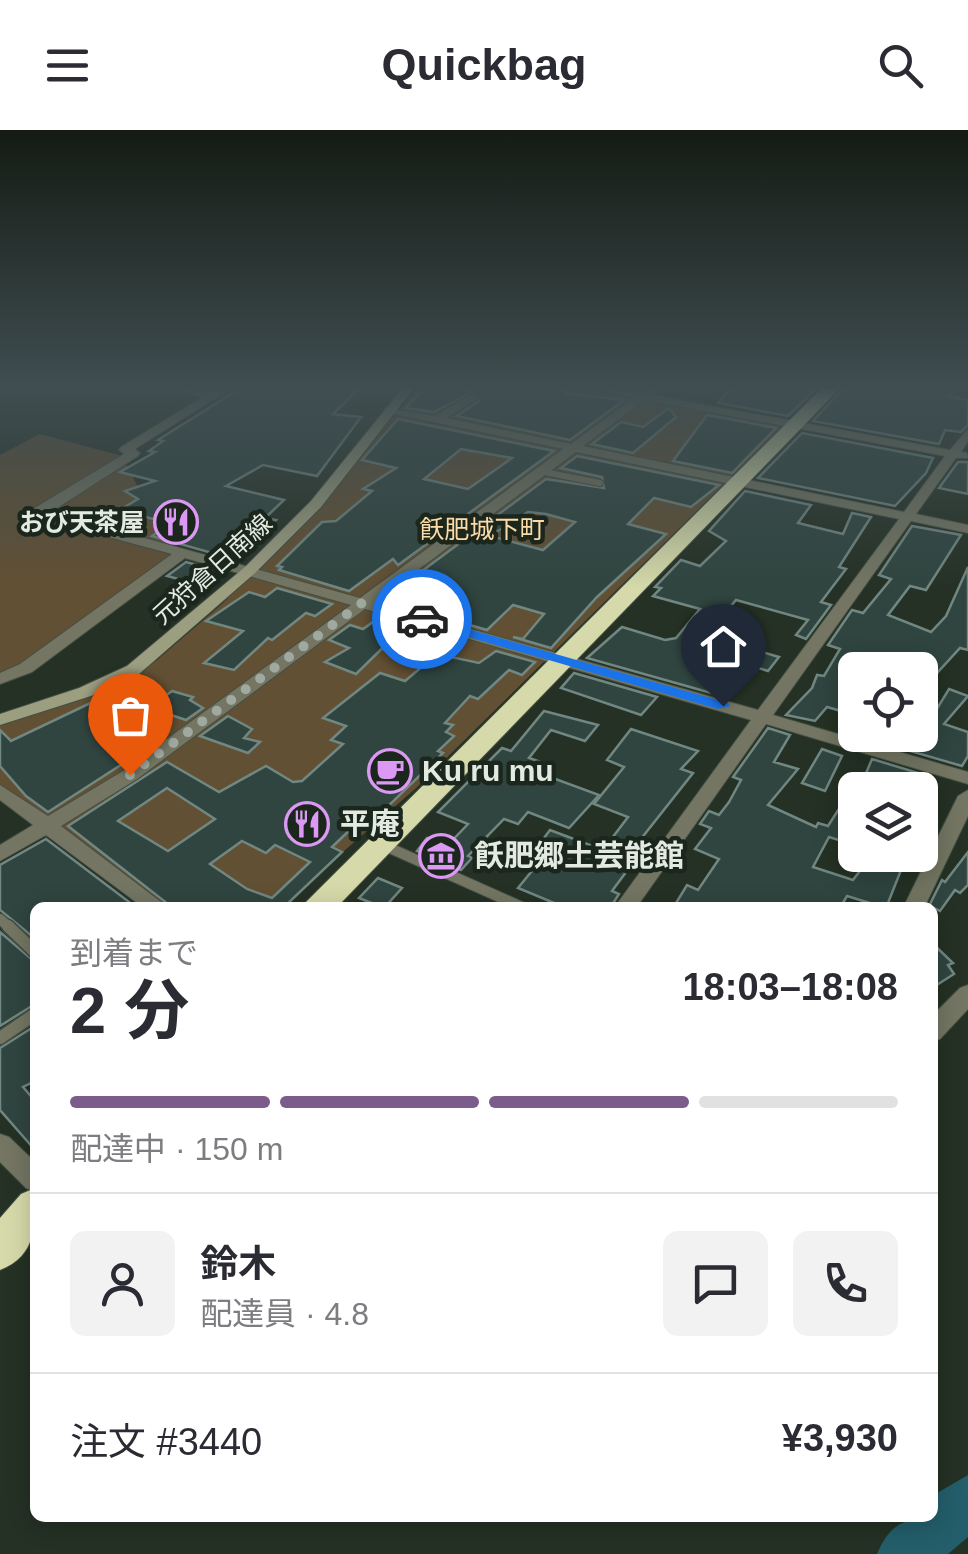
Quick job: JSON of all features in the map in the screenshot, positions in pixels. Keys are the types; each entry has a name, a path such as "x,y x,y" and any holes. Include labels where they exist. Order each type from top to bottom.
{"highway":[{"path":"322,902 765,455"},
{"path":"0,1250 30,1213"}],"main road":[{"name":"元狩倉日南線","path":"0,720 85,692 133,670 250,570 316,504 354,455"}],"street":[{"path":"130,455 37,513 564,658 968,778"},
{"path":"0,854 130,775 560,455"},
{"path":"607,455 968,529"},
{"path":"628,902 952,455"},
{"path":"0,679 26,668 183,553"},
{"path":"0,790 150,902"},
{"path":"916,902 968,796"},
{"path":"938,1026 968,994"},
{"path":"0,1145 30,1175"}],"lane":[{"path":"538,471 600,483"},
{"path":"379,844 510,902"},
{"path":"0,919 30,947"},
{"path":"0,1038 30,1017"}],"green space":[{"path":"0,455 122,456 174,557 0,679"},
{"name":"飫肥城下町","path":"357,455 753,455 415,789 286,902 152,902 0,792 0,724 96,694 157,660 223,603"}],"building":[{"path":"149,455 332,455 317,476 263,465 226,486 284,500 265,518 276,520 261,536 226,557 152,536 172,523 118,511 138,499 125,491 155,481 120,472"},
{"path":"366,455 453,455 424,479 468,489 512,458 498,455 548,455 398,565 393,559 349,591 279,570 282,567 277,566 322,522 336,521 372,491 363,489 396,468 362,460"},
{"path":"677,455 749,455 732,473 673,461"},
{"path":"780,455 933,458 926,473 895,506 758,478"},
{"path":"577,456 719,485 691,507 654,498 628,524 666,534 597,597 551,648 513,637 523,639 544,614 513,605 487,630 383,600 546,479 604,488 602,477 561,468","holes":["528,512 575,522 543,550 490,536"]},
{"path":"958,462 968,462 968,494 939,488"},
{"path":"745,491 811,505 798,523 843,534 852,513 871,517 839,567 846,569 821,602 831,605 806,639 796,635 808,620 736,600 702,640 737,652 742,646 779,657 768,671 749,665 722,696 587,658 622,627 665,640 676,638 700,609 653,596 661,588 655,587 681,560 700,566 726,541 709,531"},
{"path":"912,526 961,535 926,590 910,586 888,615 931,632 946,616 968,567 968,650 960,648 938,672 938,652 838,652 840,649 828,645 852,610 863,613 891,579 879,575"},
{"path":"186,562 214,572 197,584 167,576"},
{"path":"277,588 332,604 315,616 306,613 272,640 268,638 234,670 204,663 243,631 206,621 249,592 265,597"},
{"path":"380,617 406,625 356,674 325,662 349,648 329,640 350,625 363,629"},
{"path":"496,651 535,662 522,675 509,670 478,699 470,696 445,723 453,725 446,732 454,736 438,751 443,753 377,817 372,816 362,828 354,826 332,847 342,852 289,902 165,902 68,826 167,762 219,792 266,766 293,782 302,781 343,744 331,740 346,726 323,718 380,673 405,681 437,654 479,663","holes":["167,788 215,819 168,851 118,821","242,841 266,853 275,845 310,862 272,898 247,889 210,864"]},
{"path":"838,652 838,710 827,707 815,721 786,715 812,688 817,675 824,676"},
{"path":"574,673 657,697 641,715 561,688"},
{"path":"949,689 968,696 944,724 968,732 968,756 962,766 914,752 938,752 938,707"},
{"path":"172,691 193,697 190,700 203,708 186,720 171,715 146,735 158,741 48,812 26,796 0,766 0,730 11,741 103,697 131,714 141,714"},
{"path":"544,711 598,725 585,741 551,730 529,758 547,764 539,773 599,795 569,828 528,812 518,824 504,819 468,856 472,858 461,870 417,851 427,838 446,847 468,824 438,812 502,748 511,751"},
{"path":"228,716 252,729 244,738 260,742 248,753 200,736"},
{"path":"768,728 790,735 774,762 798,769 768,805 816,827 818,823 828,826 838,810 838,840 829,837 813,867 853,880 859,872 900,872 888,902 866,902 847,896 844,902 677,902 687,885 698,890 719,859 695,849 711,828 700,824 709,811 719,815 741,780 733,777"},
{"path":"631,729 698,751 681,769 693,773 633,849 641,852 612,891 619,894 614,902 552,902 518,888 549,850 538,846 550,830 603,850 628,817 594,804 624,767 607,760"},
{"path":"822,749 842,756 825,791 802,783"},
{"path":"872,759 915,772 867,772"},
{"path":"46,839 129,902 30,902 30,935 0,910 0,865"},
{"path":"968,852 968,885 960,893 955,890 940,911 938,902 931,902 942,880 945,882"},
{"path":"378,878 402,888 389,902 359,898"},
{"path":"0,932 30,958 30,1007 0,1026"},
{"path":"938,949 953,963 948,965 954,974 938,984"},
{"path":"30,1029 30,1084 23,1087 30,1095 30,1144 0,1110 0,1048"}],"waterway":[{"path":"905,1554 968,1502"}],"way so far":[{"path":"130,775 362,603 422,619"}],"place":[{"name":"おび天茶屋","path":"176,522"},
{"name":"Ku ru mu","path":"390,771"},
{"name":"平庵","path":"307,824"},
{"name":"飫肥郷土芸能館","path":"441,856"}],"route":[{"path":"422,619 723,706"}]}
